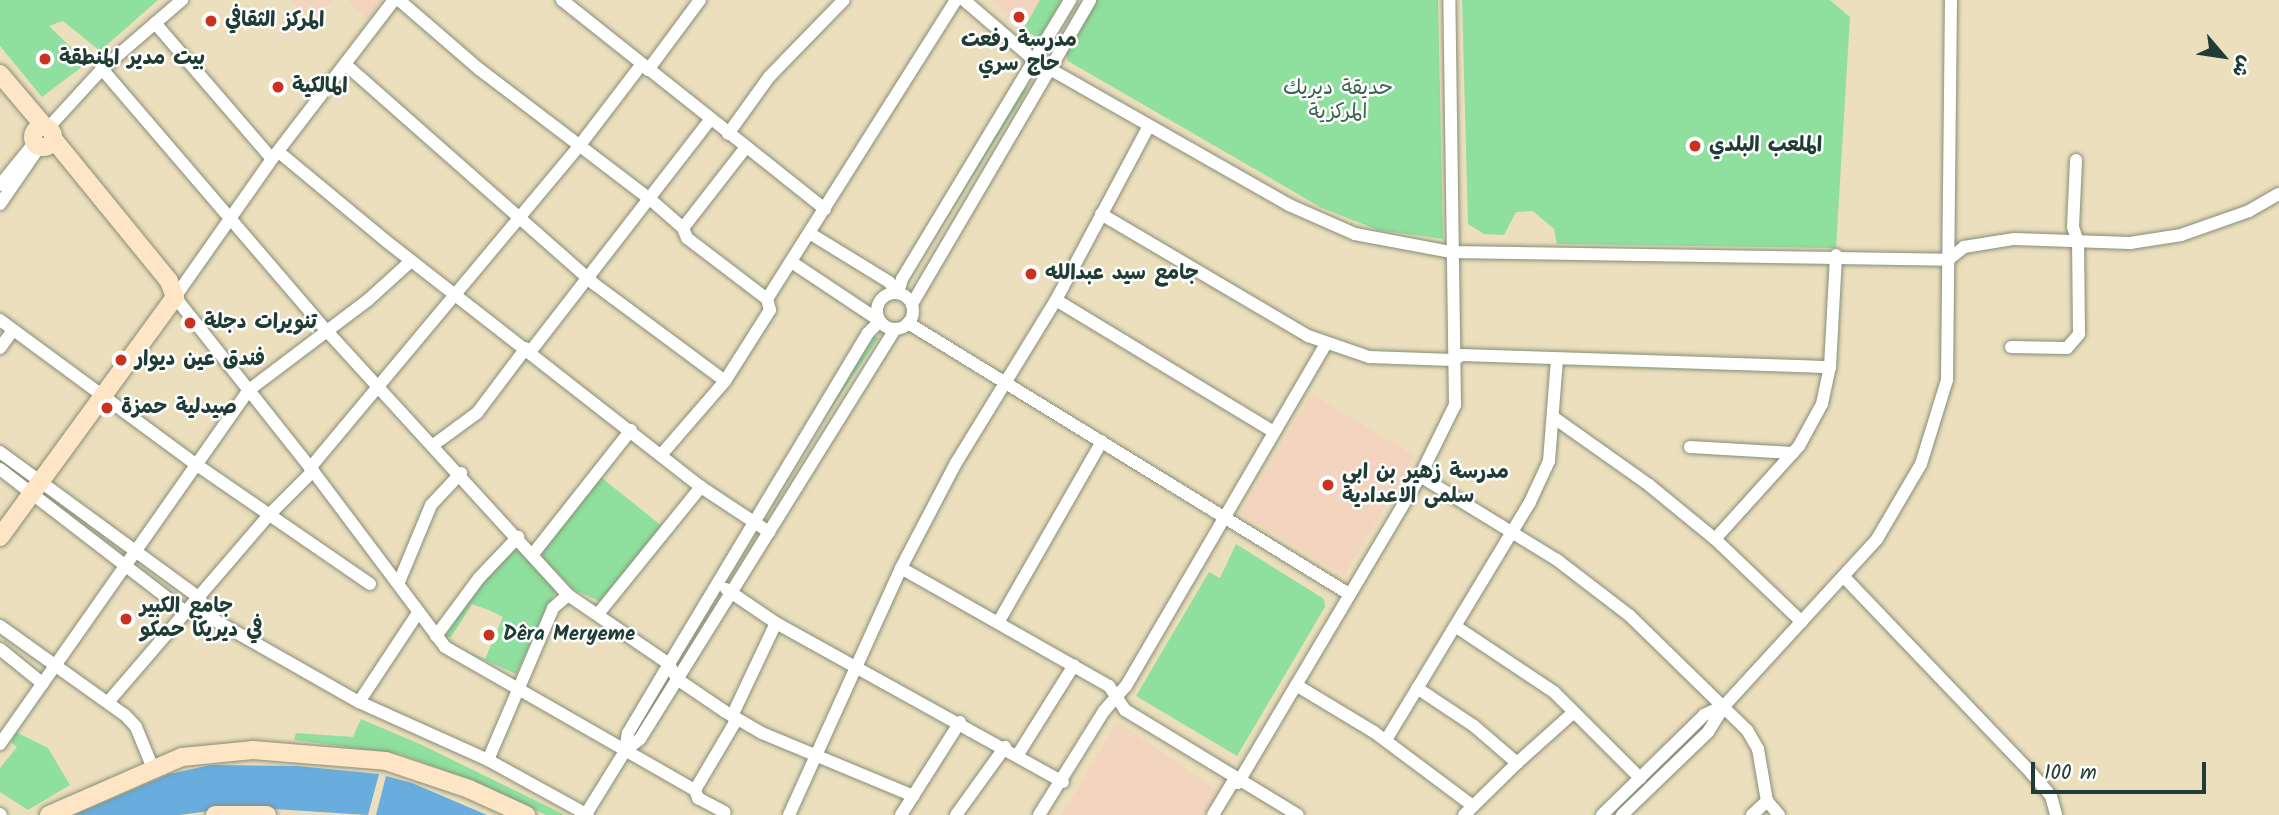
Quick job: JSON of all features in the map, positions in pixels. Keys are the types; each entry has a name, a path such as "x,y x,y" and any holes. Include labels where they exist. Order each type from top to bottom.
{"main road":[{"path":"0,74 57,159 159,289 175,298 0,537"},
{"path":"0,88 42,137"},
{"path":"49,815 152,766 182,757 229,751 371,758 442,778 526,815"},
{"path":"215,815 267,815"}],"street":[{"path":"0,185 102,69 182,0"},
{"path":"661,455 725,381 770,310 767,299 687,238 683,228 652,200 479,69 397,0 276,156 175,298 312,469 360,540 399,582 418,613 451,652 517,692 695,790 698,798 723,812"},
{"path":"562,0 825,209"},
{"path":"109,701 268,516 312,469 376,385 522,216 701,0"},
{"path":"728,134 769,77 844,0"},
{"path":"767,299 793,263 956,0"},
{"path":"964,0 1034,60 1319,219 1388,242 1451,252 1836,255 1948,260 1964,247 2014,239 2130,243 2181,234 2239,215 2279,194"},
{"path":"898,293 902,279 1070,0"},
{"path":"908,323 912,304 1090,0"},
{"path":"1213,815 1296,684 1420,476 1455,405 1449,0"},
{"path":"1622,815 1708,732 1725,705 1844,577 1901,503 1937,423 1947,380 1951,0"},
{"path":"155,23 276,156 701,487 769,532"},
{"path":"345,64 522,216 588,278 725,381"},
{"path":"102,69 326,330 432,446 461,473 568,595 669,664 677,679 735,718 913,796"},
{"path":"432,446 477,413 652,200 710,120"},
{"path":"789,815 901,568 956,463 1056,300 1149,126"},
{"path":"0,204 42,137"},
{"path":"683,228 746,147"},
{"path":"2011,347 2067,348 2074,344 2078,334 2078,243 2073,227 2076,160"},
{"path":"1101,214 1325,345 1369,357 1453,360 1462,355 1830,367"},
{"path":"811,234 890,282 898,293 912,304"},
{"path":"1715,539 1793,453 1822,404 1830,367 1836,255"},
{"path":"0,744 58,665 123,564 249,390 411,261"},
{"path":"793,263 895,329"},
{"path":"625,751 628,733 869,333 880,321 878,304 886,295 898,293"},
{"path":"1056,300 1274,432"},
{"path":"0,320 268,516 370,584"},
{"path":"908,323 1349,594"},
{"path":"0,452 123,564 186,612 211,618 359,702 488,760 587,814 625,751 639,739 731,593 883,342 895,329 908,323"},
{"path":"0,348 13,330"},
{"path":"1039,815 1063,782 1225,519 1325,345"},
{"path":"1386,740 1512,532 1549,461 1557,359"},
{"path":"1553,417 1650,485 1715,539 1802,622"},
{"path":"533,554 631,430"},
{"path":"999,621 1102,441"},
{"path":"1690,447 1793,453"},
{"path":"0,469 37,487 133,551 198,597 211,618"},
{"path":"399,582 430,505 461,473"},
{"path":"1420,476 1512,532 1607,595 1725,705 1758,749 1767,802 1779,815"},
{"path":"598,614 701,487"},
{"path":"436,636 479,578 518,537"},
{"path":"901,568 999,621 1109,686 1115,699 1236,781 1295,814"},
{"path":"1844,577 2032,774 2051,796 2056,815"},
{"path":"718,584 776,623 960,722 1063,782"},
{"path":"488,760 554,608 568,595"},
{"path":"359,702 418,613"},
{"path":"695,790 735,718 776,623"},
{"path":"0,626 109,701 136,727 152,766"},
{"path":"1455,626 1529,673 1574,712 1640,778"},
{"path":"0,649 43,684"},
{"path":"1017,756 1074,665"},
{"path":"1296,684 1386,740 1469,811 1574,712"},
{"path":"1417,688 1474,726 1517,763"},
{"path":"1602,815 1704,715 1725,705"},
{"path":"901,815 960,722"},
{"path":"956,815 1005,747"},
{"path":"1752,815 1767,802"}],"shaded area":[{"path":"290,0 333,0 313,20"},
{"path":"348,0 382,0 367,20"},
{"name":"مدرسة رفعت حاج سري","path":"991,0 1042,0 1022,34"},
{"name":"مدرسة زهير بن ابي سلمى الاعدادية","path":"1312,394 1416,456 1344,575 1240,513"},
{"path":"1117,721 1218,791 1203,815 1062,815"}],"green space":[{"path":"0,0 158,0 100,51 63,21 49,26 87,63 42,97 0,46"},
{"path":"1040,0 1062,0 1039,38 1023,30"},
{"name":"حديقة ديريك المركزية","path":"1095,0 1438,0 1443,239 1378,230 1322,208 1068,61 1065,50"},
{"name":"الملعب البلدي","path":"1462,0 1830,0 1850,17 1836,248 1557,244 1554,229 1533,211 1516,212 1504,235 1484,234 1468,224"},
{"path":"1025,87 1028,88 907,282"},
{"path":"875,336 878,338 767,503 764,501"},
{"path":"597,474 663,527 612,596 599,601 573,589 543,558 542,549"},
{"path":"1236,544 1324,599 1325,607 1237,756 1136,696 1209,572 1220,578"},
{"path":"513,545 556,590 516,674 460,649 485,659 503,617 491,611 472,604 451,637 444,638 479,583"},
{"path":"361,719 422,745 565,815 546,815 469,779 400,754 294,740 296,733 353,737"},
{"path":"16,732 48,748 70,785 28,810 0,792 0,768 17,747 11,742"}],"water":[{"path":"211,765 297,766 379,774 368,815 241,807 179,815 74,815 169,774"},
{"path":"386,776 412,783 487,815 376,815"}],"place":[{"name":"مدرسة رفعت حاج سري","path":"1019,17"},
{"name":"المركز الثقافي","path":"211,21"},
{"name":"بيت مدير المنطقة","path":"45,59"},
{"name":"المالكية","path":"278,87"},
{"name":"الملعب البلدي","path":"1695,146"},
{"name":"جامع سيد عبدالله","path":"1031,274"},
{"name":"تنويرات دجلة","path":"190,323"},
{"name":"فندق عين ديوار","path":"121,360"},
{"name":"صيدلية حمزة","path":"107,408"},
{"name":"مدرسة زهير بن ابي سلمى الاعدادية","path":"1328,485"},
{"name":"جامع الكبير في ديريكا حمكو","path":"126,619"},
{"name":"Dêra Meryeme","path":"489,635"}]}
